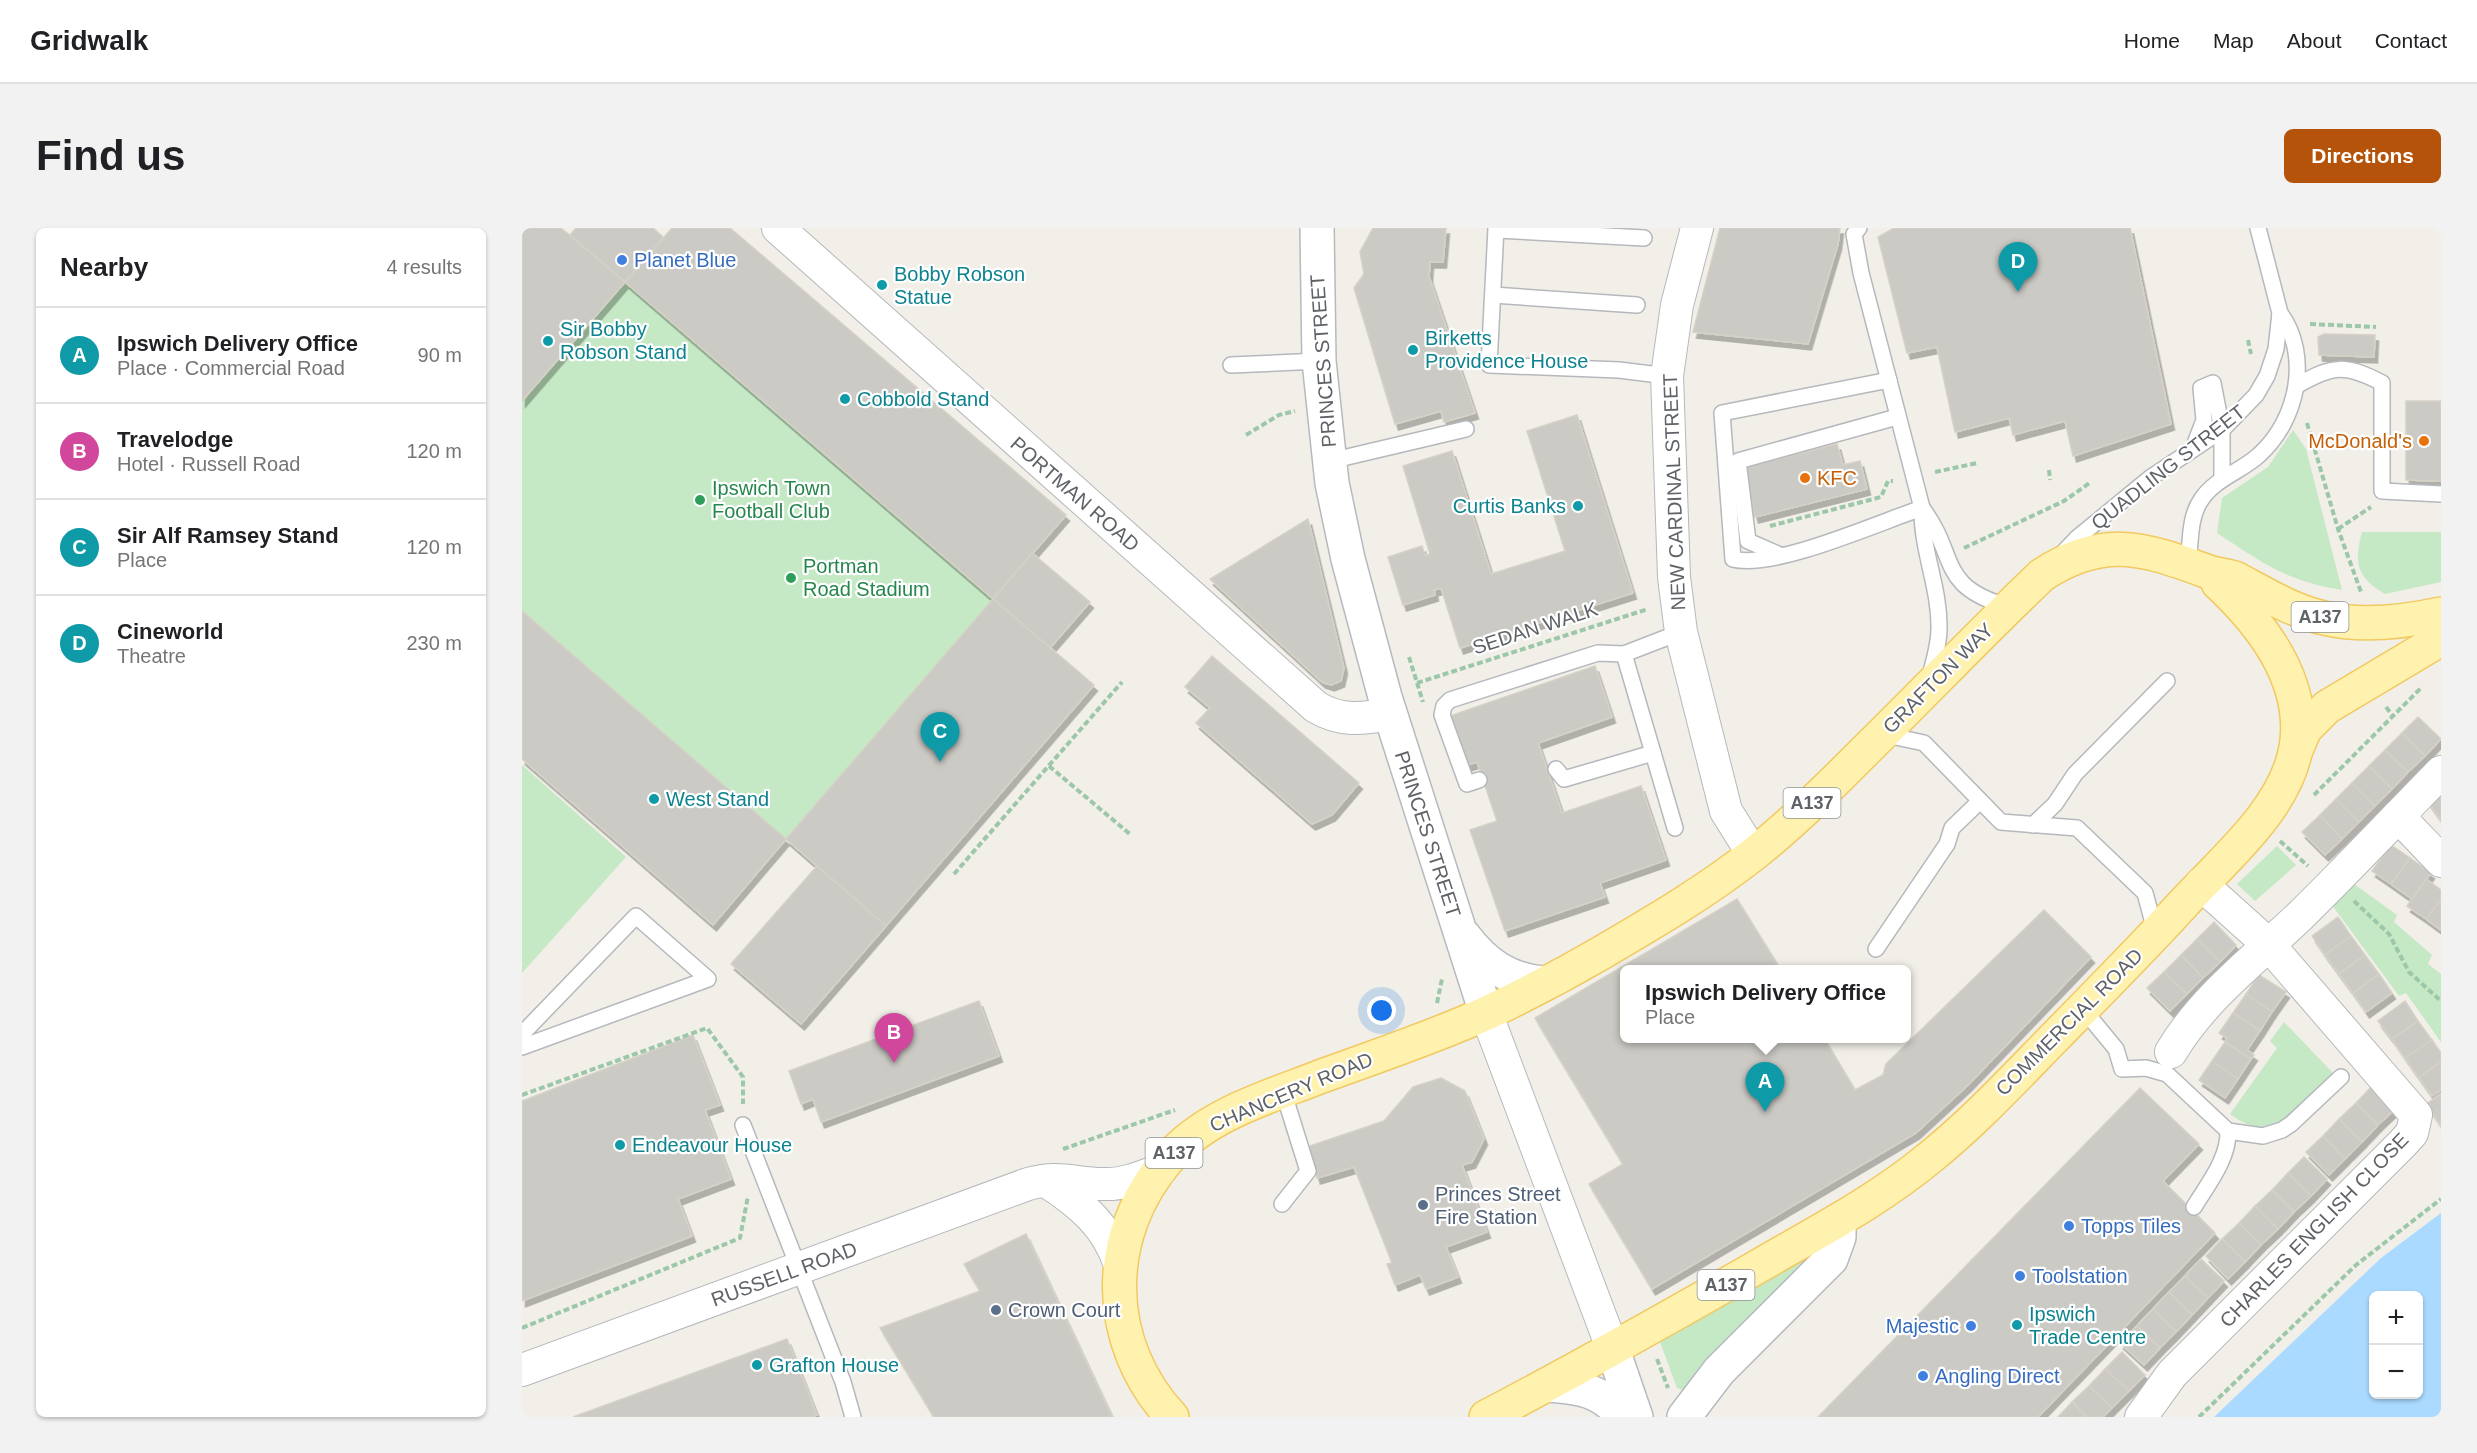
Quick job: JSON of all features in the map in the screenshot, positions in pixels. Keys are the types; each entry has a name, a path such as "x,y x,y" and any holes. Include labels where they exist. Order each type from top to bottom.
{"main road":[{"name":"PRINCES STREET","path":"1317,228 1319,361 1330,461 1348,559 1390,714 1486,1013"},
{"name":"GRAFTON WAY","path":"1486,1013 1654,921 1754,854 1800,815 2042,575 2065,560 2100,550 2149,553 2234,578 2284,605 2324,618 2366,622 2412,620 2441,614"},
{"name":"COMMERCIAL ROAD","path":"1613,1350 1839,1220 1895,1184 1935,1154 2083,1009 2201,884 2247,839 2278,793 2295,750 2296,710 2277,654 2248,612 2197,567"},
{"name":"A137","path":"2295,750 2305,729 2327,707 2441,639"},
{"path":"1459,930 1492,966 1510,977 1543,983"},
{"name":"CHANCERY ROAD","path":"1172,1417 1159,1403 1134,1364 1118,1298 1120,1265 1138,1206 1160,1170 1188,1138 1210,1124 1283,1091 1486,1013"},
{"path":"1676,1404 1719,1371 1831,1259 1839,1237 1839,1220"},
{"name":"PRINCES STREET","path":"1613,1350 1636,1417"},
{"name":"A137","path":"1486,1417 1613,1350"},
{"path":"1547,1385 1576,1386 1592,1392 1624,1417"}],"street":[{"name":"PORTMAN ROAD","path":"778,228 1316,707 1331,716 1347,720 1390,714"},
{"name":"NEW CARDINAL STREET","path":"1697,228 1677,305 1667,376 1674,577 1681,632 1726,811 1754,854"},
{"path":"2171,1052 2183,1032 2206,1004 2330,886 2441,772"},
{"path":"2398,816 2441,861"},
{"name":"CHARLES ENGLISH CLOSE","path":"2141,1417 2172,1374 2412,1133 2416,1115 2269,945 2201,884"},
{"name":"PRINCES STREET","path":"1486,1013 1613,1350"},
{"path":"1050,1166 1102,1227 1113,1245 1120,1265"},
{"name":"RUSSELL ROAD","path":"522,1370 1028,1184 1050,1166 1055,1178 1106,1185 1138,1179 1160,1170"}],"lane":[{"path":"1859,228 1854,234 1861,273 1922,507 1936,527 1950,567 1961,584 1990,601 2009,607"},
{"name":"QUADLING STREET","path":"2042,575 2077,538 2150,478 2222,430 2251,402 2267,376 2276,349 2280,313 2258,228"},
{"path":"1644,238 1496,229 1489,364 1619,370 1667,376"},
{"path":"1493,296 1637,305"},
{"name":"QUADLING STREET","path":"2197,567 2194,512 2202,497 2222,479 2258,457 2269,446 2287,414 2298,385 2299,374 2291,328 2280,313"},
{"path":"1231,365 1319,361"},
{"path":"2298,385 2323,371 2341,368 2364,374 2382,383 2382,491 2441,494"},
{"path":"1889,380 1722,413 1733,559 1744,562 1780,555 1922,507"},
{"path":"2193,448 2204,420 2201,388 2213,383 2222,430 2222,479"},
{"path":"1780,555 1748,541 1738,461 1897,417"},
{"path":"1330,461 1466,429"},
{"path":"1922,507 1921,530 1939,622 1938,646 1926,690"},
{"path":"1479,780 1467,784 1442,715 1444,706 1450,700 1598,653 1624,654 1681,632"},
{"path":"1624,654 1675,828"},
{"path":"2033,825 2055,804 2075,774 2168,681"},
{"path":"1882,734 1924,743 2001,822 2077,828 2145,893 2156,934"},
{"path":"1560,774 1653,753"},
{"path":"1876,949 1947,844 1952,828 1980,801"},
{"path":"522,1034 636,916 708,979 522,1047"},
{"path":"2083,1009 2116,1049 2121,1069 2146,1068 2171,1077 2228,1131 2263,1136 2282,1130 2341,1077"},
{"path":"1282,1204 1308,1171 1283,1091"},
{"path":"743,1125 843,1383 853,1417"},
{"path":"2194,1207 2219,1166 2228,1140 2228,1131"}],"path":[{"path":"2306,324 2376,327"},
{"path":"1246,435 1279,415 1295,411"},
{"path":"2287,414 2308,423 2338,529 2363,599 2366,622"},
{"path":"1747,532 1881,498 1888,482 1977,463"},
{"path":"2049,470 2050,480"},
{"path":"1958,551 2064,501 2091,482"},
{"name":"SEDAN WALK","path":"1417,683 1641,609 1653,609"},
{"path":"1406,651 1423,704"},
{"path":"954,874 1122,682"},
{"path":"2368,684 2393,716"},
{"path":"2308,801 2425,685"},
{"path":"1049,765 1131,835"},
{"path":"2278,838 2330,886 2350,897 2389,934 2409,972 2441,1001"},
{"path":"1436,1000 1444,971"},
{"path":"522,1095 707,1028 744,1077 743,1125"},
{"path":"1050,1166 1184,1107"},
{"path":"522,1328 740,1238 748,1194"},
{"path":"2199,1417 2355,1265 2441,1199"},
{"path":"1653,1350 1676,1404"}],"green space":[{"name":"Portman Road Stadium","path":"522,228 561,228 570,235 576,228 653,228 664,238 730,228 1066,515 1032,553 1090,602 1050,648 1094,685 886,926 786,839 713,925 522,759"},
{"path":"2293,430 2306,449 2342,590 2305,582 2290,576 2262,562 2217,533 2222,498 2268,467"},
{"path":"2362,532 2441,532 2441,582 2385,594 2375,588 2363,575 2358,561"},
{"path":"522,765 626,857 522,973"},
{"path":"2277,846 2296,865 2255,901 2237,884"},
{"path":"2354,884 2397,915 2394,922 2432,955 2428,964 2441,974 2441,1042 2406,993 2399,996 2332,905"},
{"path":"2284,1022 2333,1073 2287,1118 2261,1127 2246,1124 2230,1114 2277,1048 2270,1041"},
{"path":"1810,1255 1814,1259 1688,1392 1677,1388 1659,1339"}],"water":[{"path":"2441,1213 2441,1417 2214,1417 2381,1258"}],"building":[{"name":"Sir Bobby Robson Stand","path":"522,228 561,228 625,282 522,401"},
{"name":"Planet Blue","path":"576,228 653,228 664,238 625,282 570,235"},
{"name":"Cobbold Stand","path":"672,228 730,228 1066,515 993,599 625,282"},
{"name":"Birketts Providence House","path":"1373,228 1446,228 1443,262 1430,262 1429,277 1475,413 1444,422 1441,411 1395,424 1354,288 1364,274 1360,252"},
{"path":"1720,228 1840,228 1838,244 1808,344 1693,332"},
{"path":"1894,228 2130,228 2171,424 2073,456 2065,421 2013,435 2009,418 1955,432 1937,347 1907,353 1878,237"},
{"path":"2324,334 2375,335 2374,357 2319,355 2318,337"},
{"name":"McDonald's","path":"2406,401 2441,401 2441,481 2406,480"},
{"name":"Curtis Banks","path":"1577,415 1633,593 1460,648 1441,588 1434,590 1435,595 1403,605 1388,557 1422,546 1425,556 1430,554 1403,466 1452,451 1491,574 1565,551 1527,431"},
{"name":"KFC","path":"1837,444 1843,465 1860,461 1867,489 1755,517 1742,468"},
{"path":"1308,519 1344,668 1341,681 1331,685 1322,682 1210,579"},
{"path":"1032,553 1090,602 1050,648 993,599"},
{"path":"993,599 1094,685 886,926 786,839"},
{"name":"West Stand","path":"522,611 786,839 713,925 522,759"},
{"path":"1212,656 1359,783 1332,815 1312,824 1196,723 1210,708 1185,687"},
{"path":"1595,666 1612,717 1538,743 1562,813 1641,786 1666,860 1600,883 1605,897 1505,931 1470,830 1497,821 1477,762 1467,765 1450,716"},
{"path":"2418,717 2441,739 2425,756 2402,733"},
{"path":"2402,733 2425,756 2408,772 2385,750"},
{"path":"2385,750 2408,772 2392,789 2369,766"},
{"path":"2369,766 2392,789 2375,806 2352,783"},
{"path":"2352,783 2375,806 2359,822 2336,799"},
{"path":"2441,793 2441,820 2428,802"},
{"path":"2336,799 2359,822 2342,839 2320,815"},
{"path":"2320,815 2342,839 2325,855 2302,832"},
{"path":"2391,845 2410,858 2391,884 2372,871"},
{"path":"2410,858 2431,873 2412,899 2391,884"},
{"path":"817,866 886,926 801,1024 731,964"},
{"path":"2426,879 2441,890 2441,899 2426,919 2407,906"},
{"path":"1737,899 1778,965 1625,965"},
{"path":"2441,899 2441,930 2426,919"},
{"path":"2044,910 2091,957 1968,1085 1916,1133 1652,1289 1589,1184 1623,1164 1535,1018 1620,968 1620,1043 1827,1043 1855,1090 1883,1075 1886,1064 1908,1043 1911,1043 1911,1040"},
{"path":"2338,917 2351,936 2325,955 2312,936"},
{"path":"2214,922 2236,945 2220,962 2197,939"},
{"path":"2351,936 2365,955 2339,974 2325,955"},
{"path":"2197,939 2220,962 2203,978 2181,955"},
{"path":"2181,955 2203,978 2187,994 2164,972"},
{"path":"2365,955 2379,974 2353,993 2339,974"},
{"path":"2164,972 2187,994 2170,1011 2147,988"},
{"path":"2379,974 2392,993 2366,1012 2353,993"},
{"path":"2259,975 2286,992 2272,1012 2246,994"},
{"path":"2246,994 2272,1012 2260,1031 2233,1013"},
{"path":"979,1001 999,1056 821,1122 813,1099 801,1104 789,1071"},
{"path":"2405,1001 2418,1021 2392,1039 2378,1021"},
{"path":"2233,1013 2260,1031 2247,1050 2254,1055 2251,1059 2225,1042 2227,1038 2219,1033"},
{"path":"2418,1021 2432,1040 2405,1058 2392,1039"},
{"name":"Endeavour House","path":"693,1035 720,1105 705,1110 731,1179 678,1199 692,1236 522,1301 522,1101"},
{"path":"2432,1040 2441,1053 2441,1061 2419,1078 2405,1058"},
{"path":"2225,1042 2251,1059 2238,1079 2212,1061"},
{"path":"2212,1061 2238,1079 2225,1098 2199,1080"},
{"path":"2441,1061 2441,1090 2432,1096 2419,1078"},
{"name":"Princes Street Fire Station","path":"1441,1078 1465,1091 1484,1139 1472,1162 1462,1165 1487,1232 1446,1247 1458,1277 1426,1289 1420,1275 1395,1285 1387,1264 1392,1263 1354,1167 1317,1178 1307,1147 1384,1121 1413,1087"},
{"path":"2372,1086 2395,1109 2378,1125 2356,1103"},
{"name":"Ipswich Trade Centre","path":"2140,1088 2199,1144 2163,1181 2215,1233 2038,1417 1818,1417"},
{"path":"2441,1094 2441,1126 2426,1104"},
{"path":"2356,1103 2378,1125 2362,1142 2339,1119"},
{"path":"2339,1119 2362,1142 2345,1159 2323,1136"},
{"path":"2323,1136 2345,1159 2329,1175 2306,1152"},
{"path":"2304,1157 2327,1179 2311,1196 2288,1173"},
{"path":"2288,1173 2311,1196 2294,1212 2272,1190"},
{"path":"2272,1190 2294,1212 2278,1229 2255,1206"},
{"path":"2255,1206 2278,1229 2261,1245 2239,1223"},
{"path":"2239,1223 2261,1245 2245,1262 2222,1239"},
{"name":"Crown Court","path":"1026,1234 1112,1417 934,1417 880,1328 980,1291 964,1264"},
{"path":"2222,1239 2245,1262 2228,1279 2206,1256"},
{"path":"2201,1259 2224,1281 2208,1298 2185,1276"},
{"path":"2185,1276 2208,1298 2192,1315 2169,1292"},
{"path":"2169,1292 2192,1315 2176,1332 2153,1309"},
{"path":"2153,1309 2176,1332 2160,1348 2137,1326"},
{"path":"2137,1326 2160,1348 2144,1365 2120,1343"},
{"name":"Grafton House","path":"787,1339 817,1415 811,1417 573,1417"},
{"path":"2122,1352 2145,1375 2129,1391 2105,1369"},
{"path":"2105,1369 2129,1391 2112,1408 2089,1386"},
{"path":"2089,1386 2112,1408 2103,1417 2087,1417 2072,1402"},
{"path":"2072,1402 2087,1417 2058,1417"}],"place":[{"name":"Planet Blue","path":"622,260"},
{"name":"Bobby Robson Statue","path":"882,285"},
{"name":"Cineworld","path":"2018,292"},
{"name":"Sir Bobby Robson Stand","path":"548,341"},
{"name":"Birketts Providence House","path":"1413,350"},
{"name":"Cobbold Stand","path":"845,399"},
{"name":"McDonald's","path":"2424,441"},
{"name":"KFC","path":"1805,478"},
{"name":"Ipswich Town Football Club","path":"700,500"},
{"name":"Curtis Banks","path":"1578,506"},
{"name":"Portman Road Stadium","path":"791,578"},
{"name":"Sir Alf Ramsey Stand","path":"940,762"},
{"name":"West Stand","path":"654,799"},
{"name":"Travelodge","path":"894,1063"},
{"name":"Ipswich Delivery Office","path":"1765,1112"},
{"name":"Endeavour House","path":"620,1145"},
{"name":"Princes Street Fire Station","path":"1423,1205"},
{"name":"Topps Tiles","path":"2069,1226"},
{"name":"Toolstation","path":"2020,1276"},
{"name":"Crown Court","path":"996,1310"},
{"name":"Ipswich Trade Centre","path":"2017,1325"},
{"name":"Majestic","path":"1971,1326"},
{"name":"Grafton House","path":"757,1365"},
{"name":"Angling Direct","path":"1923,1376"}]}
